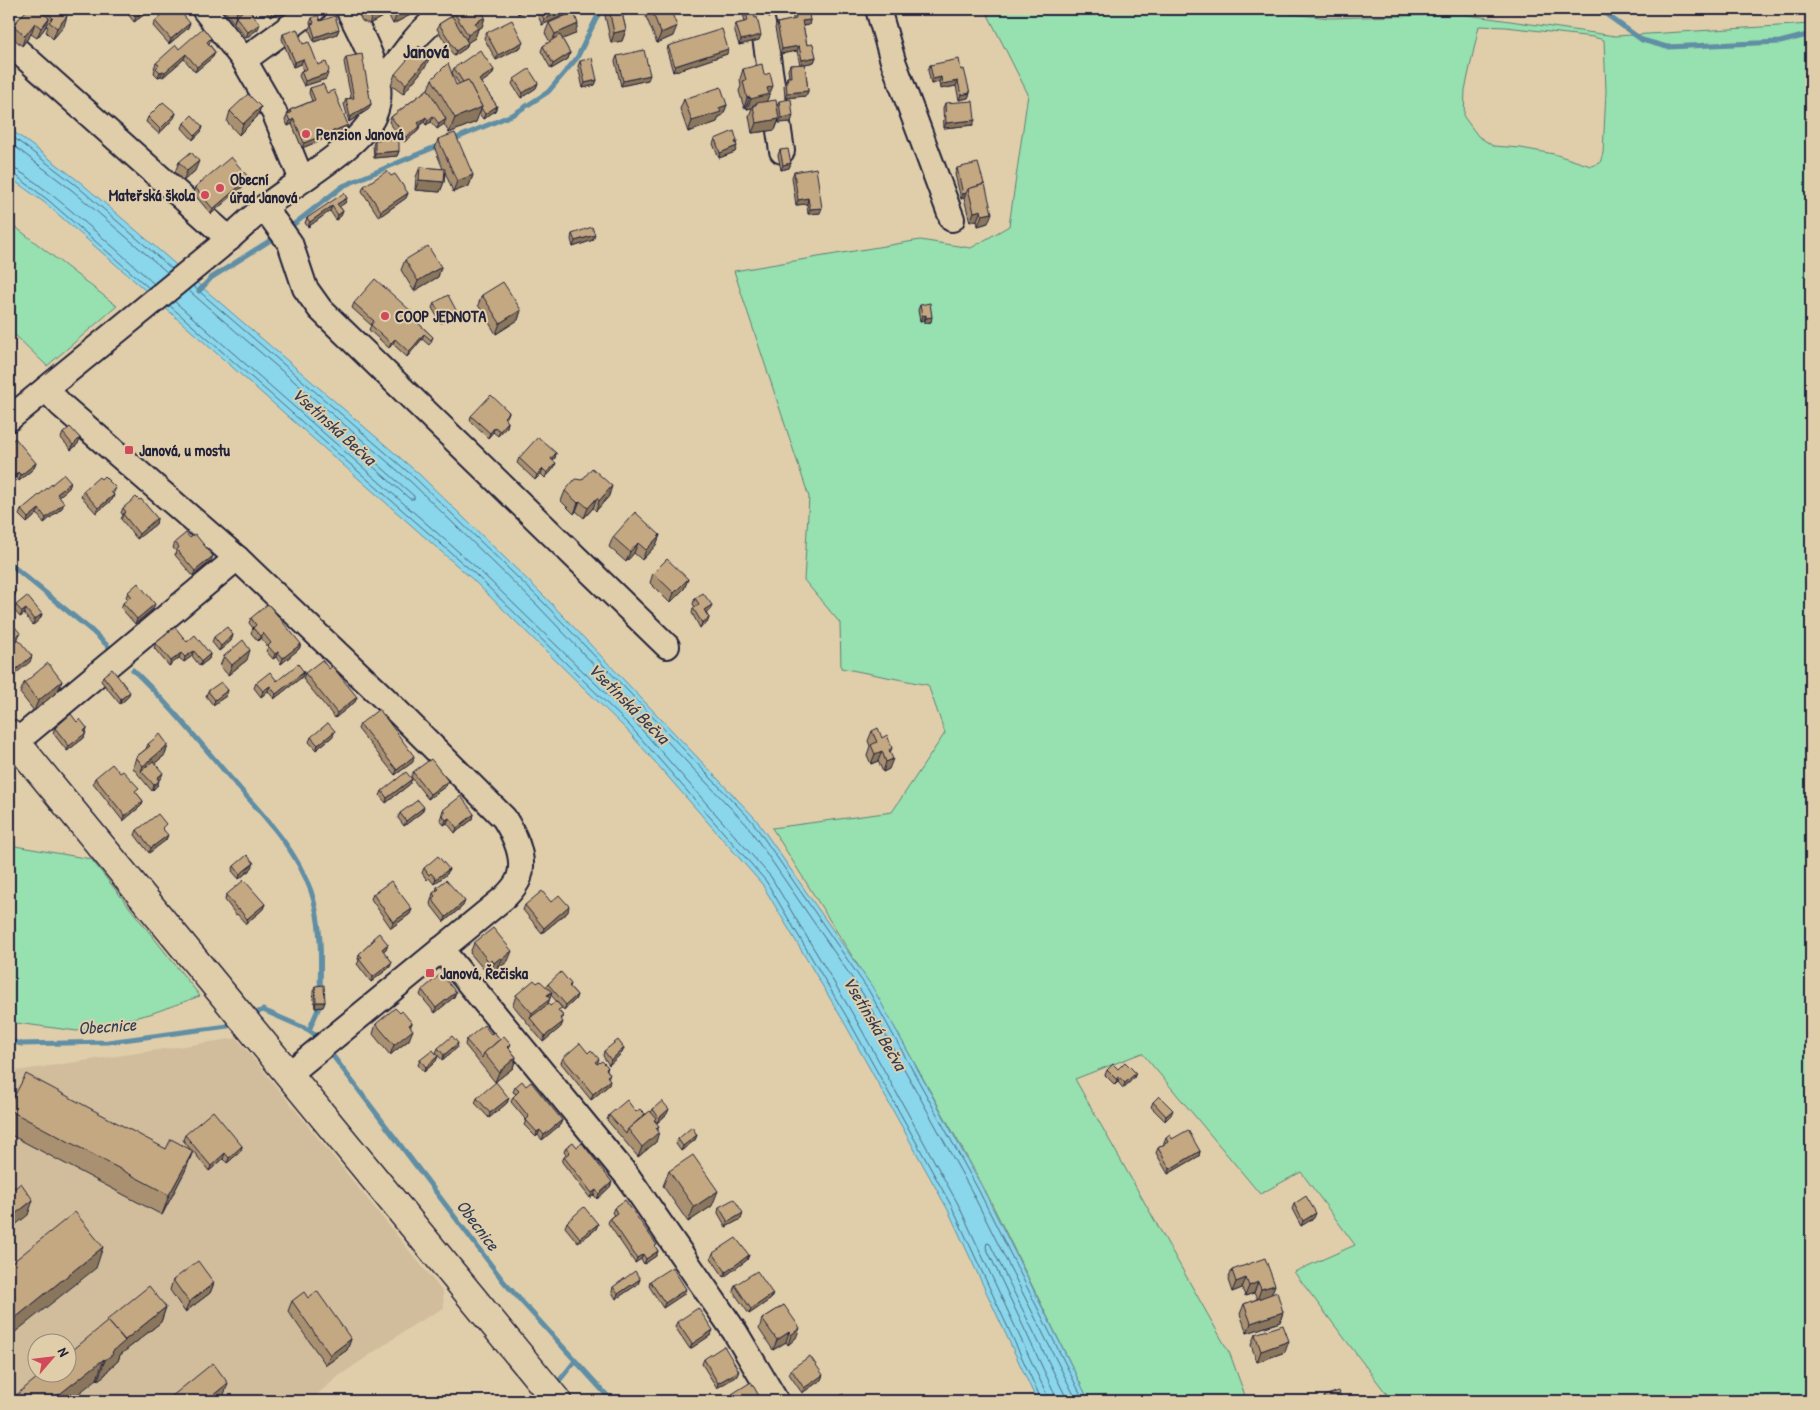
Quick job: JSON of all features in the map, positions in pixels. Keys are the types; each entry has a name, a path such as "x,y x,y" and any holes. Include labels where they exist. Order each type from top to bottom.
{"main road":[{"path":"12,738 557,1401"}],"street":[{"path":"204,9 244,60 274,112 302,180"},
{"path":"244,60 314,9"},
{"path":"9,419 224,243 270,215 302,180 349,145 369,124 378,105 378,80 348,9"},
{"path":"378,80 392,69 426,27 450,9"},
{"path":"759,9 763,24 782,151"},
{"path":"878,9 893,61 952,219"},
{"path":"9,43 224,243"},
{"path":"270,215 290,244 305,288 320,309 667,646"},
{"path":"51,384 61,406 238,558 504,818 512,830 519,853 519,878 505,897 289,1074"},
{"path":"12,738 238,558"},
{"path":"441,949 628,1177 735,1332 776,1401"}],"shaded area":[{"path":"237,1038 443,1292 444,1308 415,1324 339,1376 309,1401 9,1401 9,1072"}],"green space":[{"path":"985,9 1243,9 1330,18 1461,14 1615,36 1811,24 1811,1401 1392,1401 1294,1272 1355,1245 1301,1172 1260,1194 1142,1053 1075,1079 1230,1354 1247,1401 1089,1401 982,1184 877,996 772,828 892,812 945,733 928,685 841,668 840,623 804,580 809,497 734,271 920,240 971,248 1009,226 1028,94","holes":["1479,26 1506,27 1593,37 1604,40 1606,91 1603,153 1600,163 1591,166 1554,154 1521,148 1493,146 1478,136 1464,117 1465,90"]},
{"path":"9,222 117,306 47,366 9,329"},
{"path":"9,845 91,859 200,996 150,1014 77,1031 9,1022"}],"water":[{"name":"Vsetínská Bečva","path":"9,128 80,182 419,474 546,598 755,818 873,988 982,1187 1089,1401 1037,1401 948,1210 844,1022 762,884 627,730 470,577 45,203 9,177"}],"building":[{"path":"28,9 58,9 67,16 57,28 49,22 53,18 45,11 43,13 49,18 41,28 35,23 25,36 13,25"},
{"path":"129,9 147,9 136,17"},
{"path":"169,9 178,9 190,23 171,39 155,21"},
{"path":"245,9 248,9 260,24 248,32 236,17"},
{"path":"280,9 288,9 282,13"},
{"path":"364,9 382,9 373,14"},
{"path":"394,9 407,9 397,14"},
{"path":"457,9 480,9 485,17 475,23 478,28 468,35 453,11"},
{"path":"539,9 568,9 544,19"},
{"path":"609,9 621,9 626,30 614,33"},
{"path":"651,9 670,9 677,26 661,33"},
{"path":"745,9 753,9 761,35 741,40 736,24 748,21"},
{"path":"770,9 789,9 771,12"},
{"path":"808,9 810,20 802,21 807,45 813,44 816,57 802,60 799,46 782,49 777,23 796,19 795,12"},
{"path":"574,12 578,24 555,34 549,23"},
{"path":"318,15 320,21 335,16 339,29 315,37 311,24 314,23 312,18"},
{"path":"452,16 468,43 456,51 439,24"},
{"path":"512,20 523,42 498,55 486,33"},
{"path":"203,28 211,38 207,42 215,52 197,67 186,54 165,72 160,72 156,68 159,65 156,63 176,45 179,49"},
{"path":"297,29 303,44 309,42 318,65 326,62 329,70 328,73 305,81 301,71 307,69 303,59 295,62 283,34"},
{"path":"722,29 728,49 675,66 668,46"},
{"path":"560,35 570,53 553,64 543,46"},
{"path":"419,46 430,56 406,84 395,74"},
{"path":"480,50 494,70 479,80 497,106 485,114 468,80 463,82 454,68"},
{"path":"644,50 650,75 623,81 617,56"},
{"path":"362,54 371,104 350,117 346,99 354,98 346,57"},
{"path":"592,58 597,80 585,83 580,61"},
{"path":"959,59 961,70 964,69 970,93 961,95 958,81 942,84 941,77 933,79 930,65"},
{"path":"448,63 456,85 468,80 482,107 455,118 432,79"},
{"path":"762,64 764,75 770,73 773,86 767,88 769,94 751,99 750,97 747,98 743,81 746,80 743,69"},
{"path":"805,64 808,91 787,93 786,80 788,80 787,77 791,77 790,65"},
{"path":"529,69 538,83 523,93 514,79"},
{"path":"323,84 327,93 334,90 348,125 304,143 294,119 290,121 287,114 291,113 290,110 315,100 310,88"},
{"path":"721,87 727,105 719,108 721,112 692,121 684,99"},
{"path":"428,89 446,119 439,124 433,116 428,120 426,117 418,123 420,126 406,137 391,117"},
{"path":"248,94 261,107 243,124 230,111"},
{"path":"791,99 793,116 781,118 779,101"},
{"path":"776,100 779,119 756,123 753,105"},
{"path":"973,101 975,120 946,123 945,103"},
{"path":"163,102 176,113 160,129 148,117"},
{"path":"192,115 203,127 195,135 184,123"},
{"path":"734,131 737,146 720,153 715,139"},
{"path":"455,133 473,175 457,181 438,139"},
{"path":"399,138 399,151 375,153 375,140"},
{"path":"788,149 791,163 783,165 780,150"},
{"path":"191,152 199,161 187,171 179,162"},
{"name":"Obecní úřad Janová","path":"231,157 249,178 213,209 195,187"},
{"path":"978,163 984,184 968,189 963,194 957,168"},
{"path":"420,167 445,169 444,182 419,180"},
{"path":"816,168 822,208 810,209 808,198 798,200 794,172"},
{"path":"387,171 391,176 395,174 408,193 381,211 364,186"},
{"path":"985,184 992,213 982,215 981,210 974,212 968,189"},
{"path":"344,193 347,198 337,204 343,211 338,215 332,206 310,222 307,218"},
{"path":"592,227 595,235 575,241 572,234"},
{"path":"428,246 441,267 418,281 405,260"},
{"name":"COOP JEDNOTA","path":"375,279 421,320 418,323 433,337 431,340 424,334 409,352 395,339 391,343 371,325 374,321 354,303"},
{"path":"503,282 521,310 500,323 482,295"},
{"path":"448,295 456,310 443,318 434,303"},
{"path":"930,303 932,317 926,318 926,315 922,316 920,305"},
{"path":"491,395 509,412 504,417 508,422 500,431 495,427 490,433 471,416"},
{"path":"70,427 80,438 73,445 63,433"},
{"path":"538,437 556,453 551,459 556,463 547,473 543,469 537,475 519,458"},
{"path":"15,438 36,463 21,475 18,472 9,480 9,444"},
{"path":"592,468 612,486 599,501 597,498 588,508 580,501 578,503 565,491 575,479 582,480"},
{"path":"64,474 71,482 57,494 64,503 46,518 39,509 28,518 21,510"},
{"path":"104,476 116,488 111,492 114,495 98,508 83,491 99,477 101,479"},
{"path":"136,497 139,500 141,499 157,518 139,534 123,514 126,512 123,508"},
{"path":"635,512 660,535 646,550 638,543 630,552 613,537"},
{"path":"186,533 190,538 195,534 213,556 195,571 177,550 179,547 175,542"},
{"path":"667,559 688,579 674,593 653,573"},
{"path":"138,583 155,604 137,619 123,603 131,596 128,592"},
{"path":"9,585 16,592 9,598"},
{"path":"703,593 712,605 704,610 709,618 702,623 693,608 699,604 695,598"},
{"path":"27,596 42,614 34,620 26,609 22,612 16,605"},
{"path":"268,604 301,644 283,658 278,652 275,654 268,646 271,643 263,633 260,636 253,628 256,625 251,618"},
{"path":"9,620 20,633 9,643"},
{"path":"175,627 187,642 195,635 210,654 202,661 194,651 185,657 181,653 171,661 156,643"},
{"path":"227,627 233,635 221,646 214,637"},
{"path":"18,639 32,656 11,674 9,672 9,646"},
{"path":"243,640 250,650 232,665 224,656"},
{"path":"322,660 329,669 332,666 357,697 337,713 305,673"},
{"path":"48,663 62,681 38,701 24,683"},
{"path":"298,664 304,672 276,694 270,686 263,691 256,683 270,672 277,681"},
{"path":"112,669 130,692 121,699 103,676"},
{"path":"221,682 228,690 215,700 208,691"},
{"path":"379,709 414,756 397,770 360,724"},
{"path":"71,714 77,722 80,719 87,728 84,731 86,733 69,746 55,728"},
{"path":"328,723 335,731 318,745 311,737"},
{"path":"878,728 882,738 887,735 892,748 889,750 893,759 886,762 882,751 875,754 871,745 877,742 872,731"},
{"path":"160,734 168,745 143,766 136,757 150,746 148,744"},
{"path":"431,759 448,781 430,794 413,772"},
{"path":"153,761 163,773 157,778 159,781 154,785 141,771"},
{"path":"112,764 120,773 123,771 139,788 135,791 143,801 125,816 95,778"},
{"path":"406,772 412,779 387,798 382,791"},
{"path":"461,796 474,814 457,828 449,818 446,820 442,815 445,813 443,810"},
{"path":"418,800 424,807 406,821 400,813"},
{"path":"158,814 166,824 162,828 168,835 151,848 137,830"},
{"path":"247,855 254,863 240,874 234,866"},
{"path":"438,856 449,869 436,879 431,873 429,875 424,868"},
{"path":"244,880 265,904 247,919 226,895"},
{"path":"446,880 465,901 446,917 432,899 435,896 433,893 439,889 437,887"},
{"path":"391,881 412,909 393,922 373,894"},
{"path":"542,891 551,902 559,895 569,906 544,928 525,905"},
{"path":"493,928 512,951 494,963 492,960 489,962 474,943"},
{"path":"379,933 388,944 382,949 392,962 373,977 359,959 362,957 359,954"},
{"path":"561,972 577,995 566,1005 548,984"},
{"path":"441,974 456,992 436,1008 422,990"},
{"path":"534,980 537,983 540,981 552,992 547,995 550,999 532,1013 516,995"},
{"path":"324,985 325,1002 316,1002 315,986"},
{"path":"556,1001 562,1008 558,1010 563,1016 560,1018 563,1022 545,1036 530,1018 548,1004 550,1006"},
{"path":"395,1008 400,1013 402,1011 412,1023 409,1025 413,1030 394,1045 376,1024"},
{"path":"484,1025 491,1034 494,1032 500,1039 484,1053 482,1058 466,1040"},
{"path":"452,1036 458,1043 444,1055 438,1048"},
{"path":"504,1036 511,1044 508,1047 516,1057 499,1072 484,1053"},
{"path":"618,1040 624,1048 611,1060 604,1051"},
{"path":"580,1043 588,1053 591,1050 599,1059 595,1062 597,1064 602,1061 608,1067 606,1069 610,1074 607,1076 610,1080 593,1094 563,1058"},
{"path":"433,1050 438,1056 426,1067 420,1060"},
{"path":"1125,1062 1136,1073 1125,1083 1119,1077 1117,1080 1107,1070 1113,1064 1118,1069"},
{"path":"26,1074 166,1149 171,1139 193,1151 169,1195 9,1110 9,1106"},
{"path":"522,1081 526,1086 531,1082 562,1120 544,1135 540,1130 537,1132 526,1120 529,1117 513,1097 519,1091 515,1087"},
{"path":"496,1082 509,1098 490,1113 477,1098"},
{"path":"1159,1096 1173,1110 1166,1116 1153,1102"},
{"path":"627,1100 636,1112 640,1109 645,1114 628,1129 626,1134 609,1115"},
{"path":"662,1101 669,1109 659,1118 653,1109"},
{"path":"213,1111 242,1146 229,1158 225,1153 211,1166 185,1135"},
{"path":"650,1111 656,1118 654,1120 659,1126 656,1128 659,1132 642,1147 628,1129"},
{"path":"692,1127 697,1135 683,1146 678,1139"},
{"path":"1188,1130 1200,1151 1170,1169 1158,1148 1168,1142 1166,1138 1170,1135 1172,1139"},
{"path":"573,1142 577,1147 582,1143 612,1182 599,1194 596,1190 592,1193 564,1157 570,1152 566,1147"},
{"path":"693,1155 718,1191 694,1207 669,1171"},
{"path":"9,1181 15,1188 21,1183 33,1200 9,1219"},
{"path":"1306,1196 1316,1213 1303,1221 1294,1204"},
{"path":"734,1199 743,1213 728,1222 719,1207"},
{"path":"625,1200 657,1245 655,1246 658,1251 646,1259 643,1254 637,1258 610,1218 617,1213 614,1208"},
{"path":"584,1207 598,1224 580,1238 567,1222"},
{"path":"75,1212 103,1247 9,1323 9,1265"},
{"path":"736,1238 749,1255 726,1272 713,1253"},
{"path":"1265,1258 1275,1285 1261,1289 1258,1282 1249,1286 1246,1278 1236,1282 1232,1270"},
{"path":"198,1261 214,1283 189,1302 173,1280"},
{"path":"672,1267 686,1289 665,1303 650,1281"},
{"path":"635,1271 640,1279 618,1294 613,1287"},
{"path":"757,1271 773,1294 751,1309 735,1285"},
{"path":"149,1286 166,1307 125,1340 107,1320"},
{"path":"317,1291 351,1339 330,1355 292,1301 304,1292 308,1298"},
{"path":"1277,1292 1283,1312 1251,1323 1244,1304"},
{"path":"784,1305 800,1328 791,1335 789,1332 777,1340 762,1319"},
{"path":"698,1308 713,1330 692,1344 677,1322"},
{"path":"108,1321 125,1341 112,1352 113,1354 78,1380 78,1346"},
{"path":"1283,1325 1289,1341 1261,1351 1255,1334"},
{"path":"724,1346 739,1371 718,1383 704,1359"},
{"path":"810,1356 823,1375 804,1388 791,1369"},
{"path":"213,1363 228,1383 206,1401 166,1401"},
{"path":"32,1382 75,1382 51,1401 9,1401"},
{"path":"751,1382 762,1401 736,1401 732,1394"},
{"path":"1339,1391 1342,1401 1325,1401 1324,1396"},
{"path":"843,1394 848,1401 832,1401"}],"waterway":[{"path":"452,140 514,114 548,92 577,58 601,9"},
{"path":"1349,9 1362,9"},
{"path":"1544,9 1603,12 1642,40 1667,47 1780,42 1811,34"},
{"path":"289,228 343,186 442,144"},
{"path":"199,291 211,278 277,236"},
{"path":"9,563 92,631 113,651"},
{"path":"133,670 170,708 263,815 286,844 295,859 304,875 315,903 319,928 320,992"},
{"path":"309,1030 320,1005 320,1000"},
{"name":"Obecnice","path":"251,1015 263,1010 309,1030 318,1037"},
{"name":"Obecnice","path":"9,1041 22,1044 108,1042 228,1026 234,1023"},
{"name":"Obecnice","path":"333,1056 504,1282 612,1401"},
{"path":"555,1386 575,1361"}],"place":[{"name":"Penzion Janová","path":"306,134"},
{"name":"Obecní úřad Janová","path":"220,188"},
{"name":"Mateřská škola","path":"205,195"},
{"name":"COOP JEDNOTA","path":"385,316"},
{"name":"Janová, u mostu","path":"129,450"},
{"name":"Janová, Řečiska","path":"430,973"}],"district":[{"name":"Janová","path":"426,51"}]}
